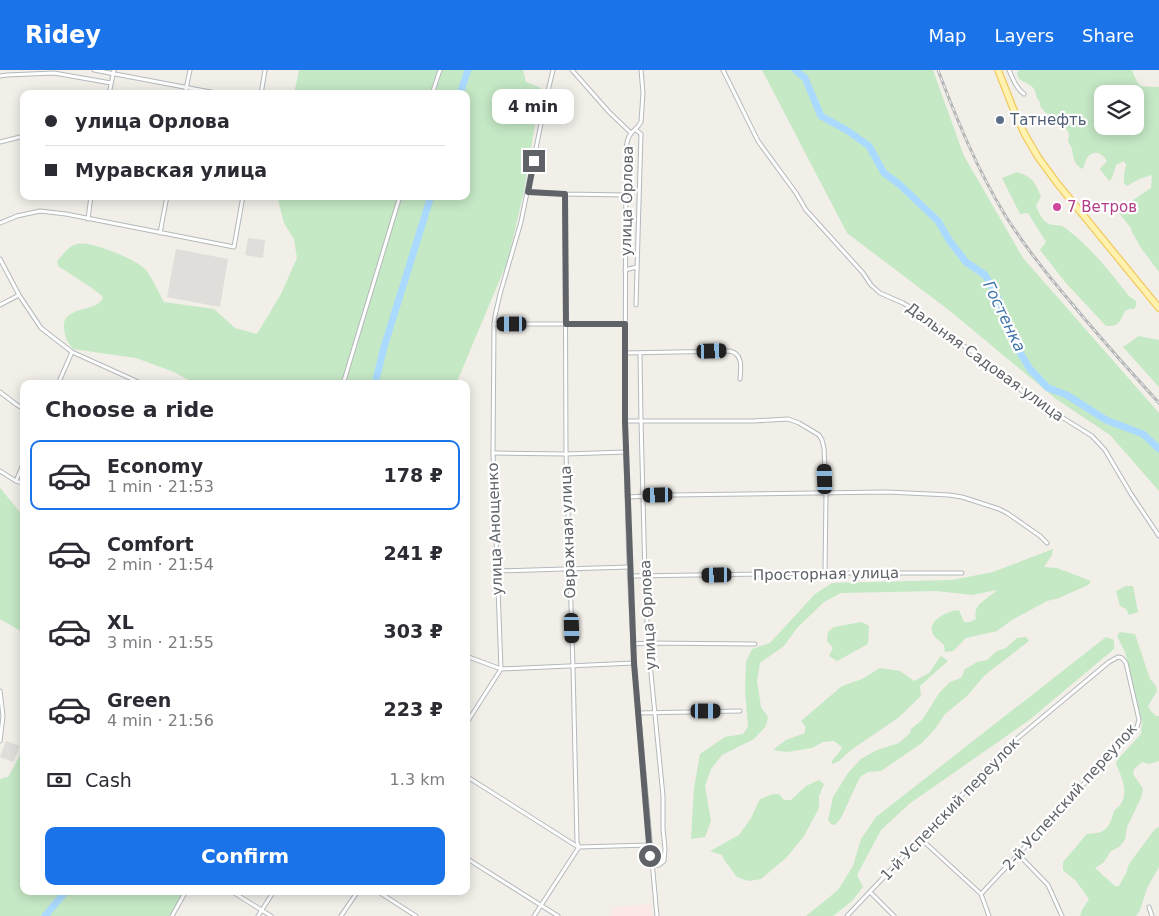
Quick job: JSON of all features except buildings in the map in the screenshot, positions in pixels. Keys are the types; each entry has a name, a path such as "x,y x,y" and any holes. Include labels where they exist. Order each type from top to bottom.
{"main road":[{"path":"998,70 1012,108 1038,157 1159,308"}],"street":[{"path":"94,70 202,90"},
{"path":"186,90 190,70"},
{"path":"262,90 265,70"},
{"path":"433,90 440,70"},
{"name":"улица Анощенко","path":"501,669 492,453 494,324 500,294 528,192 553,70"},
{"name":"улица Орлова","path":"572,70 609,112 631,133"},
{"name":"улица Орлова","path":"641,70 643,93 641,122 628,138 626,148 625,421 634,663 656,916"},
{"name":"Дальняя Садовая улица","path":"723,70 758,141 806,210 863,273 871,285 880,292 920,313 935,327 973,352 1028,396 1092,436 1105,450 1159,536"},
{"path":"1009,70 1016,86 1024,94"},
{"path":"110,90 113,72"},
{"path":"0,76 54,73 111,83"},
{"path":"636,130 640,134 636,306"},
{"path":"0,142 20,137"},
{"path":"528,192 626,194"},
{"name":"Овражная улица","path":"565,194 566,454 577,842 579,847"},
{"path":"88,219 90,200"},
{"path":"160,233 165,200"},
{"path":"0,223 17,216 40,211 66,214 234,247 242,200"},
{"path":"344,380 399,200"},
{"path":"0,259 19,295 41,328 72,352 133,380"},
{"name":"улица Орлова","path":"625,270 637,267"},
{"path":"0,305 19,295"},
{"path":"494,324 625,324"},
{"path":"626,353 730,351 739,356 740,379"},
{"path":"60,380 72,352"},
{"name":"улица Орлова","path":"640,353 648,643 663,796 665,849 664,861 659,865 652,866"},
{"path":"0,392 20,407"},
{"path":"625,421 788,419 800,423 819,434 824,448 826,494 825,573"},
{"path":"492,453 566,454 626,452"},
{"path":"0,471 20,482"},
{"path":"16,481 20,472"},
{"path":"627,497 907,492 949,495 981,502 1007,513 1047,543"},
{"path":"497,571 629,567"},
{"name":"Просторная улица","path":"630,576 962,572"},
{"path":"634,644 755,644"},
{"path":"470,657 501,669 634,663"},
{"name":"1-й Успенский переулок","path":"847,916 1007,747 1110,662 1118,657 1122,658 1126,663"},
{"name":"2-й Успенский переулок","path":"981,894 1137,727 1139,720 1126,663"},
{"path":"470,718 501,669"},
{"path":"0,692 3,716 0,741"},
{"path":"638,713 740,711"},
{"path":"470,779 579,847 649,845"},
{"path":"920,838 981,894 989,916"},
{"path":"534,916 579,847"},
{"path":"1018,854 1048,885 1062,916"},
{"path":"470,861 558,916"},
{"path":"870,892 894,916"},
{"path":"172,916 184,895"},
{"path":"238,895 271,916"},
{"path":"258,916 271,895"},
{"path":"341,916 355,895"},
{"path":"384,895 416,916"},
{"path":"1149,907 1152,916"}],"shaded area":[{"path":"248,238 265,240 263,258 245,255"},
{"path":"176,249 228,259 220,307 167,297"},
{"path":"6,741 20,746 13,762 0,757"},
{"path":"651,904 652,916 611,916 614,907"}],"green space":[{"path":"299,70 523,70 526,82 541,88 524,191 508,260 458,380 189,380 174,372 136,358 73,349 66,338 65,321 74,312 95,305 103,297 58,266 57,261 74,245 83,244 102,248 140,265 147,272 164,302 214,309 235,328 257,334 281,294 297,258 294,239 284,223 278,200 470,200 470,90 295,90"},
{"path":"762,70 933,70 964,156 1023,258 1159,413 1159,491 1110,435 1056,399 950,311 847,233"},
{"path":"1019,70 1132,70 1140,85 1094,85 1094,135 1144,135 1144,86 1159,87 1159,272 1141,248 1131,228 1119,213 1124,206 1151,188 1152,175 1139,179 1127,186 1124,183 1126,165 1124,161 1116,165 1112,178 1109,181 1100,169 1107,161 1098,153 1092,154 1087,158 1082,169 1075,162 1068,142 1069,133 1061,122 1046,113 1040,106 1033,87 1019,79 1017,74"},
{"path":"1017,172 1030,178 1035,184 1041,197 1036,205 1045,221 1051,225 1062,226 1073,234 1099,259 1129,296 1136,301 1134,309 1125,311 1117,324 1106,326 1065,282 1040,250 1046,242 1028,213 1020,214 1002,178"},
{"path":"1139,336 1159,340 1159,387 1123,347"},
{"path":"0,488 20,512 20,631 0,619"},
{"path":"1053,549 1052,555 1044,567 1057,568 1091,581 1088,585 1059,598 1047,601 1012,620 997,631 966,638 953,651 945,652 944,645 935,637 932,632 934,622 943,615 959,610 964,622 976,619 976,609 997,590 972,595 936,591 841,593 824,602 797,628 784,646 760,663 757,681 761,707 768,717 766,726 754,739 722,755 711,769 705,786 711,821 705,837 691,839 694,788 700,754 725,737 743,734 748,727 745,690 746,662 752,649 770,643 815,594 832,583 952,580 993,572"},
{"path":"1126,586 1133,586 1138,612 1129,615 1126,609 1120,606 1116,591"},
{"path":"861,622 869,626 868,644 837,661 829,656 833,648 827,641 828,632 834,627"},
{"path":"1120,632 1135,634 1150,679 1156,686 1157,691 1148,706 1156,716 1159,716 1159,761 1149,764 1142,762 1134,769 1133,774 1143,789 1141,798 1127,827 1125,840 1119,847 1111,851 1103,863 1095,868 1115,886 1119,886 1129,864 1155,829 1159,827 1159,867 1147,888 1140,910 1136,916 1080,916 1089,899 1076,881 1063,870 1063,862 1087,834 1101,832 1108,826 1114,811 1124,797 1123,783 1116,764 1118,759 1141,734 1142,722 1125,652 1117,636"},
{"path":"1026,637 1029,641 985,675 967,696 945,714 922,743 881,771 868,772 860,777 841,818 835,825 831,824 828,820 833,797 848,773 861,759 877,750 899,743 922,720 940,692 950,682 961,678 965,669 977,662 987,660 997,651 1006,648 1017,638"},
{"path":"1106,637 1114,640 1114,649 1028,721 909,804 881,830 857,875 863,887 852,901 833,916 806,916 838,890 853,866 861,839 876,817"},
{"path":"941,656 948,661 920,686 921,696 898,718 851,750 839,761 832,764 832,761 842,747 834,741 823,742 812,748 787,752 773,750 786,740 805,733 805,726 801,721 842,686 862,679 880,668 900,671 914,681 929,673"},
{"path":"20,755 20,895 183,895 172,916 0,916 0,780 8,777"},
{"path":"819,780 824,784 819,796 819,808 804,836 787,857 761,879 749,881 737,877 722,855 710,851 739,835 751,818 760,799 773,794 779,794 784,800 791,800 806,786"}],"waterway":[{"path":"461,90 468,70"},
{"name":"Гостенка","path":"795,70 805,78 821,116 848,131 869,146 884,173 899,184 938,221 949,240 966,262 985,275 997,296 1019,351 1030,369 1048,388 1067,395 1106,420 1143,434 1159,449"},
{"path":"376,380 384,347 430,200"},
{"path":"45,916 63,895"}],"railway":[{"path":"938,70 960,126 977,162 995,198 1013,227 1055,284 1159,403"}],"place":[{"name":"Татнефть","path":"1000,120"},
{"name":"7 Ветров","path":"1057,207"}],"route":[{"path":"534,161 528,192 565,194 566,324 625,324 625,421 629,567 634,663 650,856"}]}
